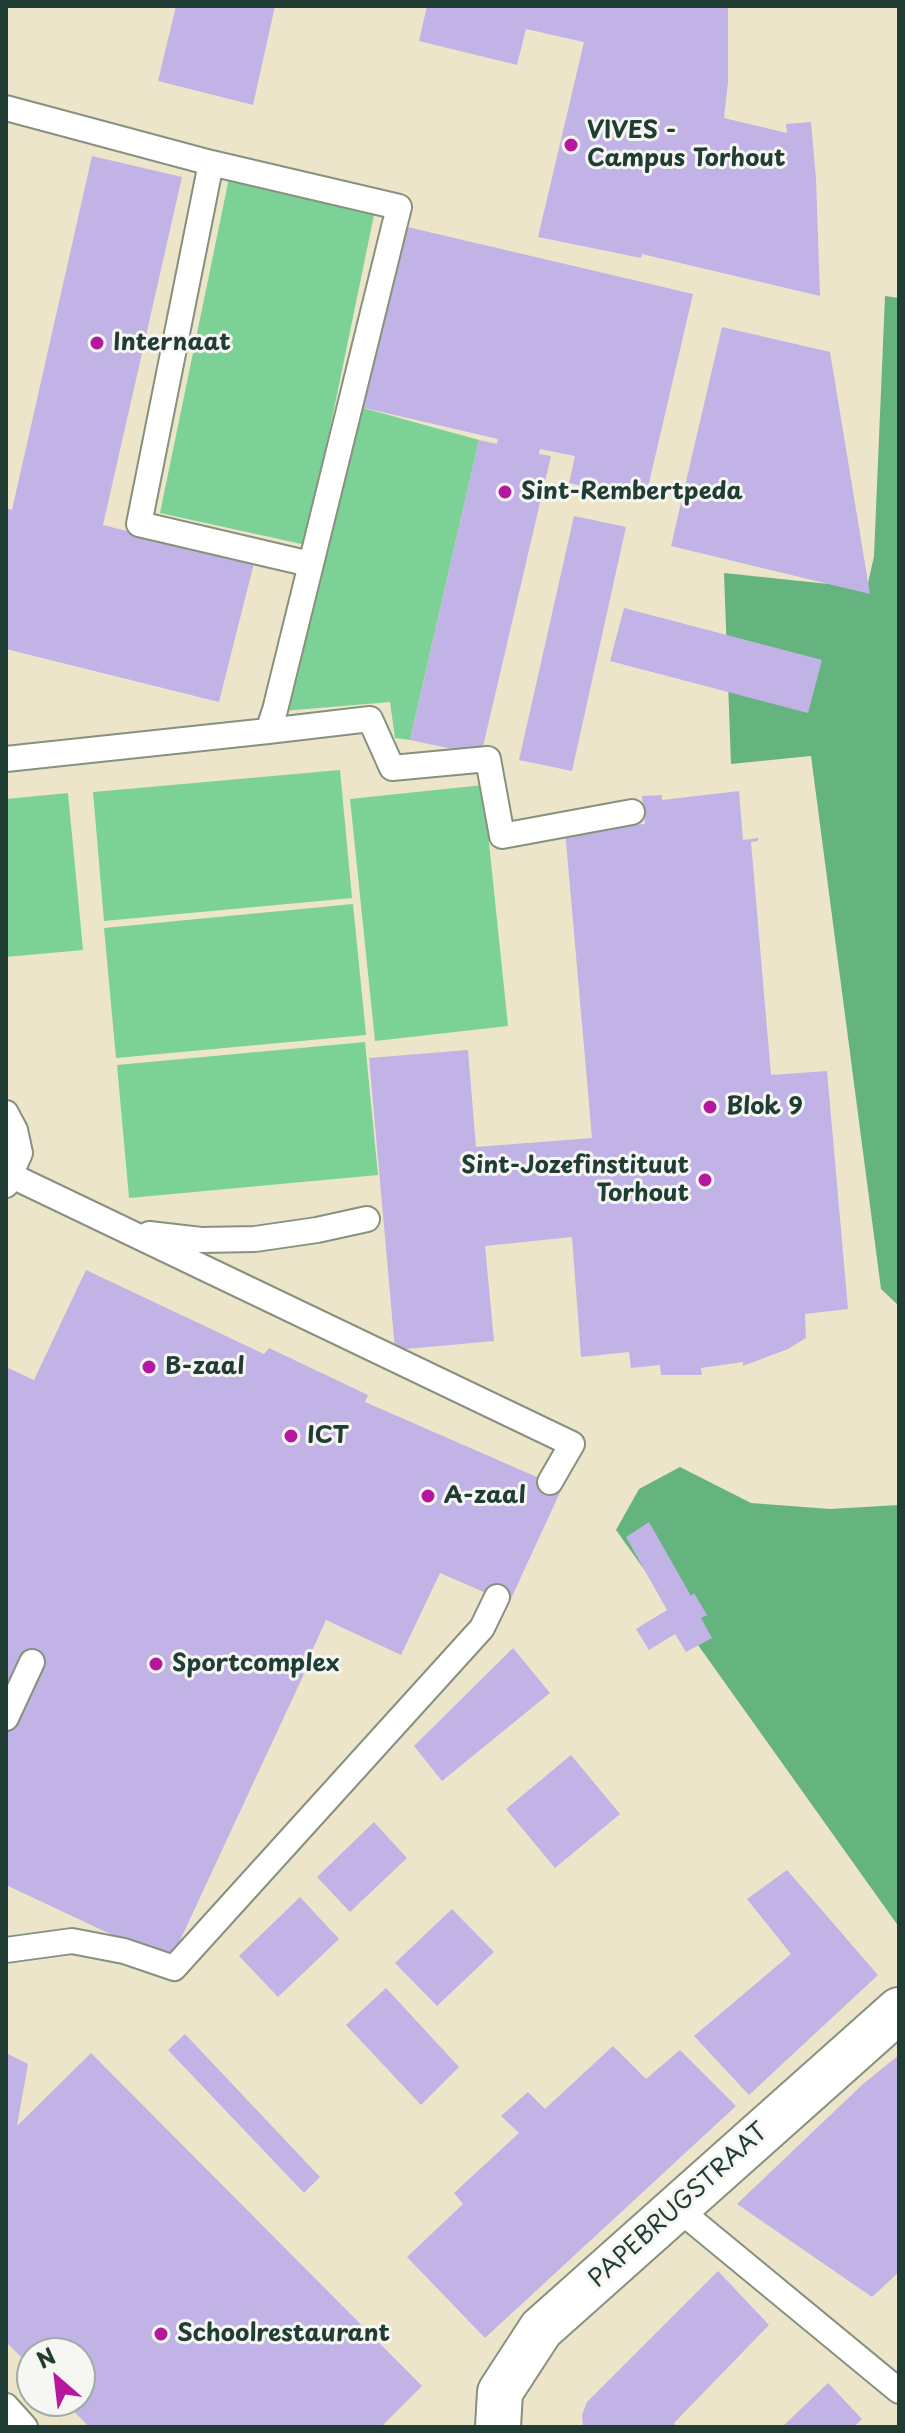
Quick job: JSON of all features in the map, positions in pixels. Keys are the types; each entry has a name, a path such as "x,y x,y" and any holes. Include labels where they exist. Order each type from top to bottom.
{"street":[{"name":"PAPEBRUGSTRAAT","path":"498,2427 500,2392 541,2329 899,2010"}],"lane":[{"path":"6,108 211,163 399,207 268,731"},
{"path":"211,163 139,524 310,564"},
{"path":"6,759 370,719 392,768 488,759 502,836 632,812"},
{"path":"6,1113 15,1130 20,1153 8,1180 131,1233 572,1444 550,1482"},
{"path":"131,1233 201,1240 255,1239 367,1219"},
{"path":"6,1950 72,1941 124,1951 174,1968 482,1628 497,1597"},
{"path":"6,1718 32,1662"},
{"path":"677,2208 899,2391"},
{"path":"6,2406 25,2427"}],"green space":[{"path":"229,178 374,215 306,545 160,513"},
{"path":"885,296 899,298 899,1306 881,1289 811,756 731,764 724,573 867,588 874,556"},
{"path":"356,406 479,440 410,740 395,738 390,702 283,711"},
{"path":"340,770 352,898 104,921 93,792"},
{"path":"483,785 508,1026 375,1041 350,799"},
{"path":"68,793 83,950 6,957 6,799"},
{"path":"353,904 366,1035 116,1058 104,928"},
{"path":"365,1042 378,1175 129,1198 117,1065"},
{"path":"680,1467 751,1503 830,1509 899,1505 899,1927 616,1530 639,1489"}],"building":[{"path":"176,6 275,6 253,105 158,81"},
{"path":"427,6 728,6 728,82 724,118 787,133 786,124 811,122 820,296 642,254 641,258 538,237 584,42 526,29 517,65 419,41"},
{"name":"Internaat","path":"92,156 182,177 103,525 254,563 219,702 6,649 6,508 12,510"},
{"name":"Sint-Rembertpeda","path":"399,225 693,294 645,500 569,483 575,456 540,449 539,454 551,456 481,755 410,740 479,440 497,444 498,439 356,406"},
{"path":"722,327 830,352 870,594 671,546"},
{"path":"574,516 626,527 572,771 519,760"},
{"path":"624,608 822,660 808,713 610,661"},
{"name":"Blok 9","path":"739,791 743,840 758,838 758,841 751,842 771,1075 827,1071 848,1309 805,1314 806,1338 788,1349 743,1366 743,1362 701,1368 702,1375 661,1375 660,1365 631,1368 629,1352 581,1357 572,1237 485,1246 494,1341 395,1350 369,1058 468,1050 476,1147 592,1138 565,830 645,824 642,796 662,795 662,800"},
{"name":"Sportcomplex","path":"86,1270 264,1354 269,1348 368,1395 365,1402 562,1488 509,1603 440,1573 401,1655 326,1620 170,1962 6,1885 6,1367 34,1380"},
{"path":"649,1522 691,1596 694,1593 707,1615 701,1618 712,1638 686,1652 675,1634 649,1650 636,1629 667,1610 626,1537"},
{"path":"513,1648 550,1693 442,1781 414,1746"},
{"path":"571,1755 620,1814 555,1868 506,1809"},
{"path":"374,1822 407,1858 350,1912 317,1877"},
{"path":"787,1870 878,1975 749,2095 694,2036 791,1954 747,1899"},
{"path":"300,1897 339,1939 278,1997 239,1956"},
{"path":"452,1909 494,1952 437,2006 395,1963"},
{"path":"386,1988 459,2067 421,2105 346,2025"},
{"path":"185,2034 320,2177 304,2193 168,2050"},
{"path":"613,2046 646,2079 680,2050 736,2106 485,2338 407,2257 463,2204 454,2193 519,2133 501,2116 528,2092 545,2109"},
{"path":"6,2053 28,2064 17,2126 91,2053 422,2386 381,2427 89,2427 79,2417 96,2417 96,2337 16,2337 16,2352 6,2342"},
{"path":"899,2055 899,2272 872,2297 737,2204 863,2084"},
{"path":"718,2271 769,2325 674,2423 677,2427 583,2427 582,2415 587,2402"},
{"path":"828,2383 862,2419 854,2427 782,2427"}],"place":[{"name":"VIVES - Campus Torhout","path":"571,145"},
{"name":"Internaat","path":"97,343"},
{"name":"Sint-Rembertpeda","path":"505,492"},
{"name":"Blok 9","path":"710,1107"},
{"name":"Sint-Jozefinstituut Torhout","path":"705,1180"},
{"name":"B-zaal","path":"149,1367"},
{"name":"ICT","path":"291,1436"},
{"name":"A-zaal","path":"428,1496"},
{"name":"Sportcomplex","path":"156,1664"},
{"name":"Schoolrestaurant","path":"161,2334"}]}
